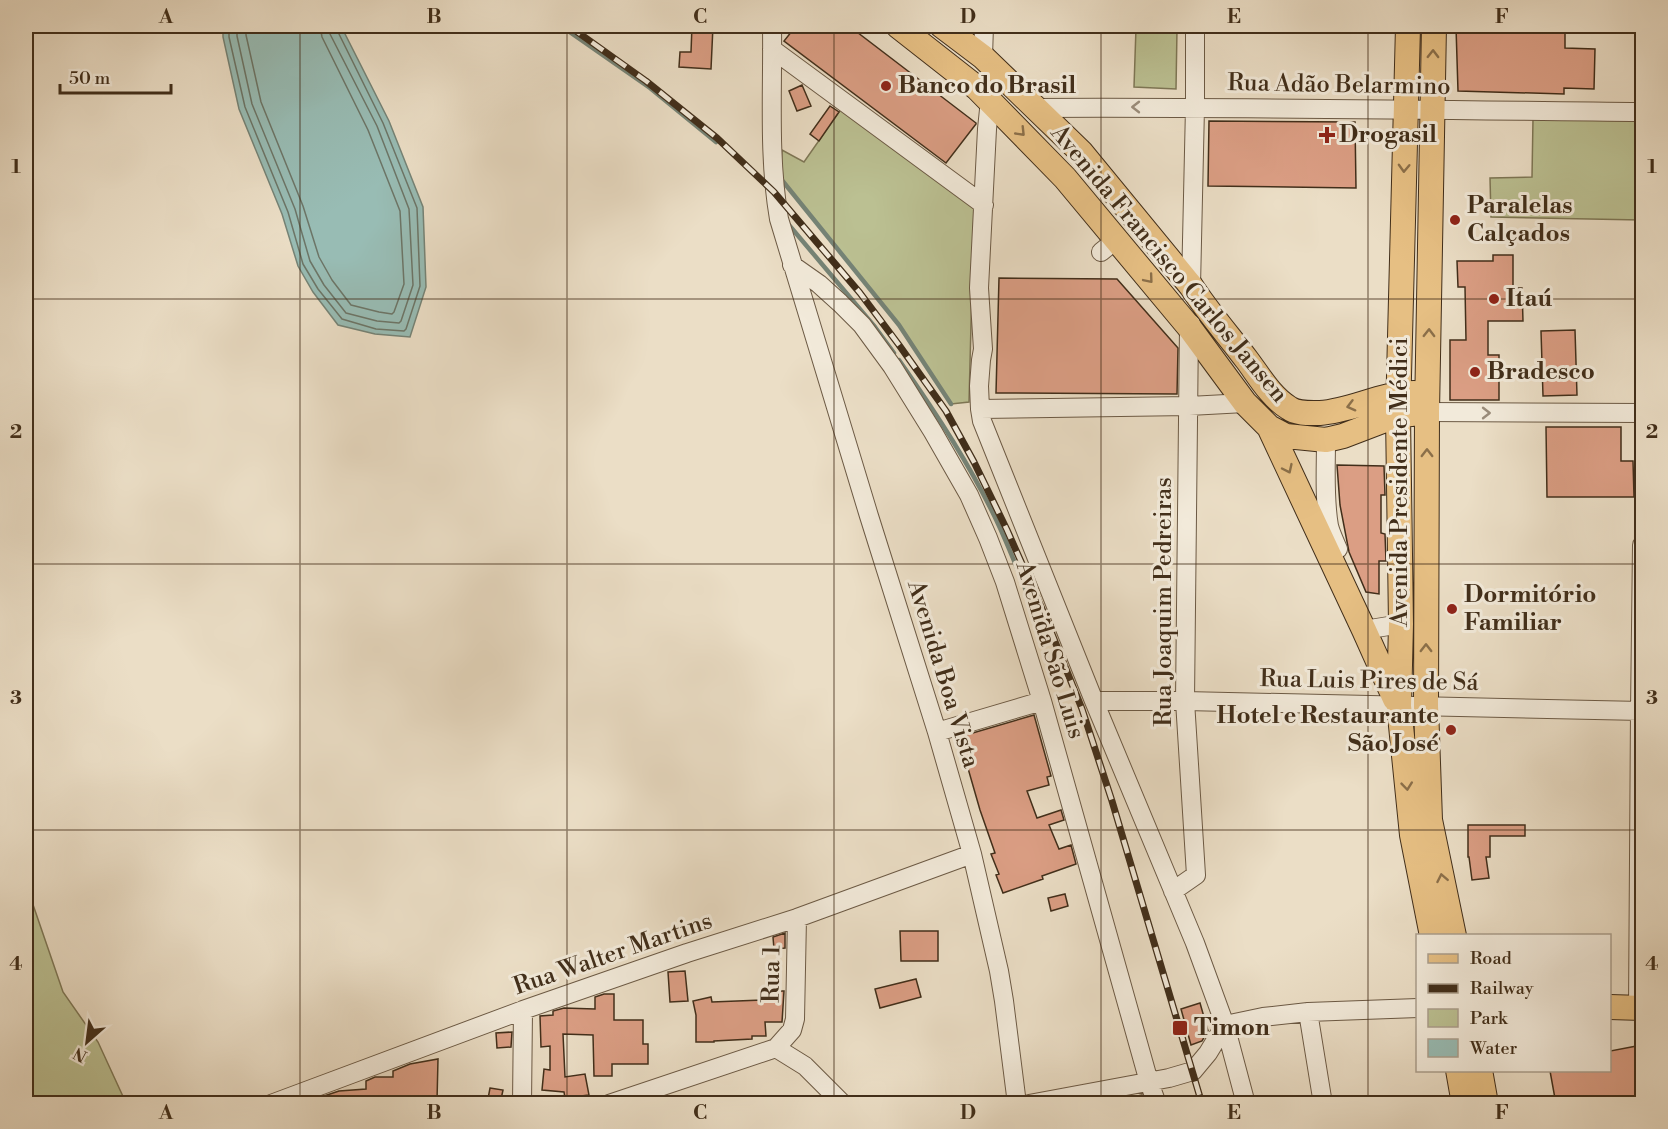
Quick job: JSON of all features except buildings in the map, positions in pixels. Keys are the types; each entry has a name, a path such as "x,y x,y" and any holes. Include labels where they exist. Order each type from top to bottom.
{"main road":[{"name":"Avenida Francisco Carlos Jansen","path":"898,26 978,88 1065,178 1109,246 1189,327 1245,403 1269,427 1286,436 1326,440"},
{"name":"Avenida Francisco Carlos Jansen","path":"942,26 983,57 1081,152 1280,401 1296,412 1321,413 1428,402"},
{"name":"Avenida Presidente Médici","path":"1408,26 1398,404 1401,624 1399,706 1412,835 1432,934"},
{"name":"Avenida Presidente Médici","path":"1434,26 1426,706 1430,820 1454,934"},
{"path":"1326,440 1343,436 1398,404"},
{"name":"Avenida Francisco Carlos Jansen","path":"1269,427 1368,628 1399,706"},
{"path":"1611,1008 1640,1008"},
{"path":"1458,1072 1464,1104"},
{"path":"1480,1072 1486,1104"}],"street":[{"name":"Avenida Boa Vista","path":"772,26 772,159 774,192 779,219 869,516 938,732 972,855 999,971 1017,1104"},
{"path":"983,57 984,26"},
{"path":"1189,327 1198,296 1195,26"},
{"path":"772,49 984,205"},
{"name":"Avenida São Luis","path":"990,100 979,288 983,349 980,409 982,421 1094,701 1195,944 1225,1025 1246,1104"},
{"name":"Rua Adão Belarmino","path":"1035,108 1195,107 1642,112"},
{"name":"Avenida São Luis","path":"792,265 819,284 862,325 892,366 969,495 988,538 1005,582 1042,701 1157,1104"},
{"name":"Rua Joaquim Pedreiras","path":"1173,891 1196,875 1185,701 1189,327"},
{"path":"1428,402 1642,413"},
{"path":"980,409 1245,403"},
{"path":"1326,440 1326,494 1329,528 1368,628 1401,624"},
{"path":"1640,1008 1642,545"},
{"path":"938,732 1042,701"},
{"name":"Rua Luis Pires de Sá","path":"1094,701 1641,711"},
{"name":"Rua Walter Martins","path":"271,1104 524,1010 687,953 797,918 972,855"},
{"name":"Rua 1","path":"776,1048 792,1030 795,1019 797,918"},
{"path":"1029,1104 1149,1082 1193,1071 1208,1053 1225,1025 1263,1017 1308,1012 1416,1008"},
{"path":"522,1104 524,1010"},
{"path":"1308,1012 1323,1104"},
{"path":"609,1104 776,1048 805,1066 843,1104"}],"green space":[{"path":"1136,28 1177,29 1176,89 1134,87"},
{"path":"841,109 974,208 969,402 951,404 899,325 780,178 782,150 804,162"},
{"path":"1533,119 1640,120 1641,220 1491,217 1490,178 1532,177"},
{"path":"26,818 29,893 63,992 98,1042 126,1103 26,1103"}],"water":[{"path":"223,26 341,26 389,121 423,207 426,287 410,337 375,334 338,325 313,292 298,266 282,214 239,109 223,37"}],"waterway":[{"path":"561,26 650,88 716,142"},
{"path":"781,179 899,325 951,404"},
{"path":"789,225 894,353"},
{"path":"899,360 940,421 978,484 1020,574 1038,621"}],"railway":[{"path":"569,26 646,81 717,138 774,192 860,293 946,411 1007,530 1082,709 1112,801 1202,1104"}],"place":[{"name":"Banco do Brasil","path":"886,86"},
{"name":"Drogasil","path":"1327,135"},
{"name":"Paralelas Calçados","path":"1455,220"},
{"name":"Itaú","path":"1494,299"},
{"name":"Bradesco","path":"1475,372"},
{"name":"Dormitório Familiar","path":"1452,609"},
{"name":"Hotel e Restaurante São José","path":"1451,730"},
{"name":"Timon","path":"1180,1028"}]}
